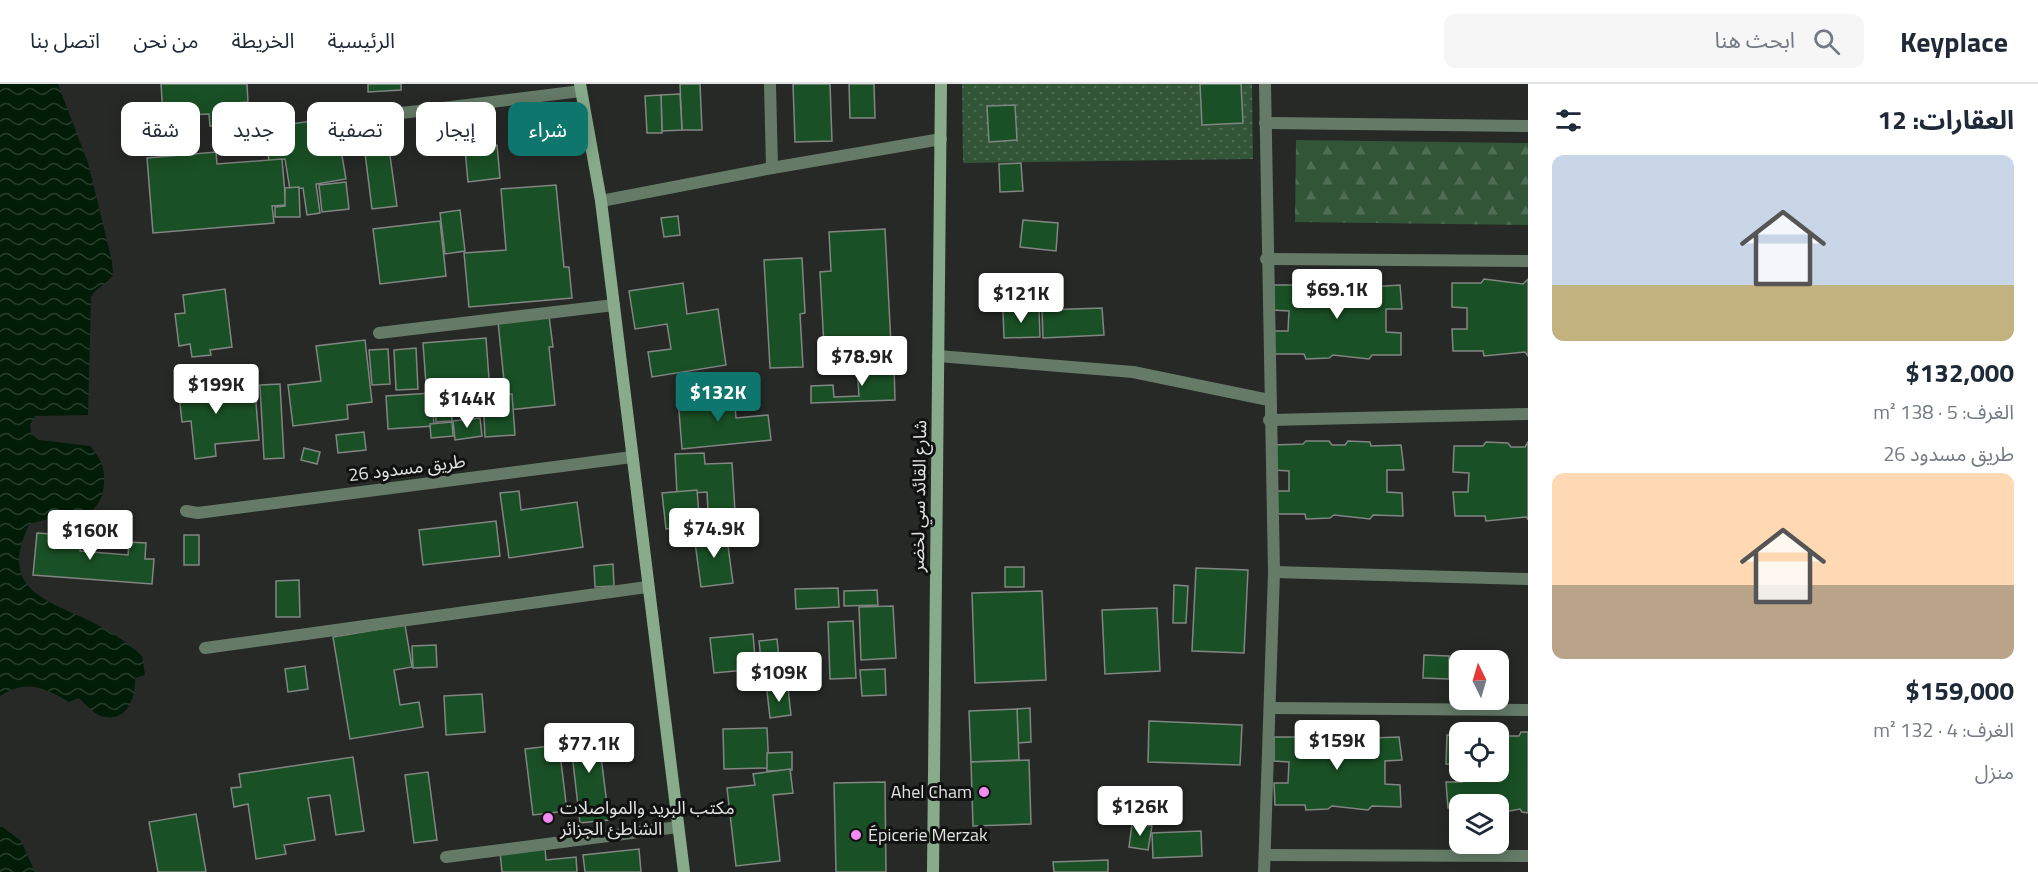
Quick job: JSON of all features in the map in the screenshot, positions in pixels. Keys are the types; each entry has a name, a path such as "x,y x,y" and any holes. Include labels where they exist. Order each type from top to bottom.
{"street":[{"path":"770,84 772,168"},
{"name":"شارع القائد سي لخضر","path":"933,872 941,84"},
{"path":"1264,872 1274,572 1266,259 1265,84"},
{"path":"404,112 580,88 601,201 684,872"},
{"path":"1265,123 1528,126"},
{"path":"601,201 941,139"},
{"path":"1266,259 1528,261"},
{"path":"379,333 614,305"},
{"path":"938,356 1133,372 1269,400"},
{"path":"1269,420 1528,414"},
{"name":"طريق مسدود 26","path":"186,511 198,513 632,457"},
{"path":"1274,572 1528,579"},
{"path":"206,648 647,587"},
{"path":"1271,708 1528,710"},
{"path":"446,857 678,827"},
{"path":"1265,855 1528,856"}],"green space":[{"path":"962,84 1252,84 1253,159 963,163"},
{"path":"1296,140 1528,143 1528,225 1295,222"}],"water":[{"path":"0,84 58,84 88,163 112,261 113,275 91,297 88,415 35,416 30,425 31,434 39,440 90,446 100,459 103,468 104,484 101,498 95,508 86,513 29,525 21,545 19,562 22,576 39,596 107,630 142,656 145,675 135,678 132,700 123,713 117,716 101,716 92,711 79,698 69,702 51,692 35,687 18,688 0,696"},
{"path":"0,825 21,841 35,872 0,872"}],"building":[{"path":"161,84 247,84 248,102 212,102 212,126 210,126 209,114 200,114 200,102 162,102"},
{"path":"368,84 401,84 401,90 368,92"},
{"path":"680,84 700,84 702,130 682,130"},
{"path":"793,84 830,84 832,141 795,142"},
{"path":"849,84 874,84 875,118 850,118"},
{"path":"1200,84 1241,84 1243,123 1202,125"},
{"path":"680,94 682,130 662,131 661,95"},
{"path":"661,95 662,133 647,133 645,96"},
{"path":"1015,105 1017,140 989,142 987,106"},
{"path":"307,122 307,156 342,156 346,179 316,184 320,213 307,215 303,188 290,190 285,159 269,161 268,156 295,156 295,123"},
{"path":"496,145 500,178 468,182 466,156 496,156"},
{"path":"212,152 212,156 216,156 217,164 282,159 286,205 272,206 274,223 153,233 147,158 200,156 200,153"},
{"path":"365,156 390,156 397,206 372,209"},
{"path":"1021,163 1023,191 1000,192 999,164"},
{"path":"346,182 349,209 322,212 319,185"},
{"path":"556,185 564,267 569,267 572,298 469,307 464,253 506,250 501,189"},
{"path":"299,187 300,217 275,217 275,207 285,206 285,188"},
{"path":"460,210 465,251 445,254 440,213"},
{"path":"678,216 680,235 664,237 661,218"},
{"path":"1023,220 1058,223 1056,251 1020,247"},
{"path":"440,221 446,276 380,284 373,229"},
{"path":"885,229 891,344 824,347 820,272 831,271 829,232"},
{"path":"802,258 805,313 800,314 803,367 770,368 764,260"},
{"path":"1484,279 1523,284 1528,279 1528,356 1525,352 1484,356 1483,351 1453,351 1452,329 1467,329 1467,308 1452,307 1452,283 1481,283"},
{"path":"1305,281 1328,282 1331,285 1345,286 1348,281 1369,282 1370,287 1400,285 1402,309 1386,309 1386,332 1401,333 1401,355 1372,355 1369,359 1333,355 1329,358 1306,359 1304,354 1275,354 1273,331 1288,331 1289,311 1273,310 1274,285 1302,285"},
{"path":"683,283 687,314 718,309 726,365 652,377 648,352 671,349 667,324 635,329 629,291"},
{"path":"225,289 232,347 210,350 211,355 192,357 190,344 179,346 175,314 185,313 183,295"},
{"path":"1102,308 1104,335 1043,338 1042,310"},
{"path":"1039,310 1040,337 1004,338 1003,311"},
{"path":"549,316 553,347 549,347 555,405 507,410 498,322"},
{"path":"486,338 489,379 426,384 423,343"},
{"path":"365,340 372,402 347,405 348,419 293,426 288,385 321,381 316,346"},
{"path":"416,348 418,389 396,390 394,350"},
{"path":"388,349 390,384 372,385 369,350"},
{"path":"894,365 895,400 811,403 811,386 833,385 834,397 859,396 857,366"},
{"path":"212,375 214,395 255,391 259,440 215,444 216,456 195,459 191,421 182,422 177,378"},
{"path":"280,384 284,458 264,459 260,385"},
{"path":"432,393 434,426 388,429 386,396"},
{"path":"512,394 515,435 485,437 483,396"},
{"path":"734,394 736,418 768,415 771,440 682,449 678,399"},
{"path":"435,395 451,395 452,421 436,422"},
{"path":"480,418 482,436 455,440 453,421"},
{"path":"452,422 453,436 431,438 430,424"},
{"path":"364,432 366,450 338,453 336,435"},
{"path":"1306,441 1329,441 1332,445 1345,445 1348,441 1370,442 1371,446 1401,445 1404,470 1387,470 1387,492 1402,493 1403,516 1373,515 1370,519 1334,515 1330,518 1306,519 1305,514 1275,514 1274,491 1289,491 1289,471 1274,470 1274,445 1303,444"},
{"path":"1486,442 1508,443 1511,447 1525,447 1528,442 1528,520 1527,517 1486,521 1485,516 1455,516 1453,492 1468,492 1469,473 1453,472 1454,446 1483,446"},
{"path":"304,448 320,452 317,464 301,460"},
{"path":"704,453 705,464 732,463 735,511 708,512 707,492 677,494 675,454"},
{"path":"697,490 700,526 666,529 662,493"},
{"path":"519,491 521,510 577,502 583,547 509,558 500,493"},
{"path":"496,521 500,556 423,565 419,530"},
{"path":"726,531 733,583 701,587 694,535"},
{"path":"37,533 81,536 80,551 128,555 129,542 146,543 145,559 154,559 152,584 33,575"},
{"path":"184,535 199,535 199,565 184,565"},
{"path":"613,564 614,586 595,587 594,566"},
{"path":"1005,567 1024,567 1024,587 1005,587"},
{"path":"1196,568 1248,570 1244,653 1192,651"},
{"path":"299,580 300,617 276,617 276,581"},
{"path":"1174,585 1188,586 1186,623 1173,623"},
{"path":"838,588 839,607 796,609 795,589"},
{"path":"877,590 878,605 844,606 844,591"},
{"path":"1042,591 1046,680 975,683 972,593"},
{"path":"893,606 896,658 861,660 859,607"},
{"path":"1157,608 1160,671 1105,674 1102,610"},
{"path":"853,621 856,678 830,679 828,622"},
{"path":"405,625 412,667 394,670 400,705 419,702 423,727 350,739 333,637"},
{"path":"753,634 756,669 714,673 710,638"},
{"path":"777,639 781,677 763,679 759,641"},
{"path":"436,645 437,667 413,668 412,646"},
{"path":"1424,655 1449,656 1449,679 1423,678"},
{"path":"305,666 308,689 288,692 285,669"},
{"path":"885,669 886,695 862,696 860,670"},
{"path":"788,688 791,715 770,718 767,691"},
{"path":"482,694 485,732 446,735 444,696"},
{"path":"1030,708 1031,742 1018,743 1017,709"},
{"path":"1017,709 1019,760 971,762 969,711"},
{"path":"1149,721 1242,725 1240,765 1148,762"},
{"path":"597,725 609,820 580,823 569,728"},
{"path":"767,728 769,768 724,769 723,729"},
{"path":"1521,732 1528,732 1528,813 1520,809 1509,811 1509,794 1449,794 1448,808 1446,782 1509,782 1509,736 1519,736"},
{"path":"1306,733 1327,733 1330,738 1344,738 1347,733 1368,734 1370,738 1399,737 1402,760 1385,761 1385,784 1400,785 1401,807 1372,806 1368,810 1332,806 1328,809 1306,810 1305,805 1275,805 1274,783 1288,783 1289,762 1274,761 1274,737 1303,737"},
{"path":"1447,735 1449,735 1449,764 1446,764"},
{"path":"559,745 567,811 533,815 525,749"},
{"path":"792,752 792,770 767,771 767,753"},
{"path":"353,757 364,831 336,835 330,795 308,798 315,840 284,845 286,854 256,859 248,804 234,807 231,788 241,787 239,774"},
{"path":"1029,760 1031,824 973,826 971,762"},
{"path":"790,769 793,793 773,795 780,861 736,866 727,788 755,785 753,774"},
{"path":"428,772 437,840 414,843 405,775"},
{"path":"885,782 886,872 836,872 834,783"},
{"path":"196,814 206,872 158,872 149,822"},
{"path":"1132,824 1152,826 1148,850 1129,847"},
{"path":"1201,831 1202,856 1153,858 1152,833"},
{"path":"545,848 546,860 576,857 577,872 502,872 500,852"},
{"path":"639,849 641,872 585,872 583,855"},
{"path":"1108,860 1108,872 1054,872 1053,862"}],"place":[{"name":"Ahel Cham","path":"984,792"},
{"name":"مكتب البريد والمواصلات الشاطئ الجزائر","path":"548,818"},
{"name":"Épicerie Merzak","path":"856,835"}]}
